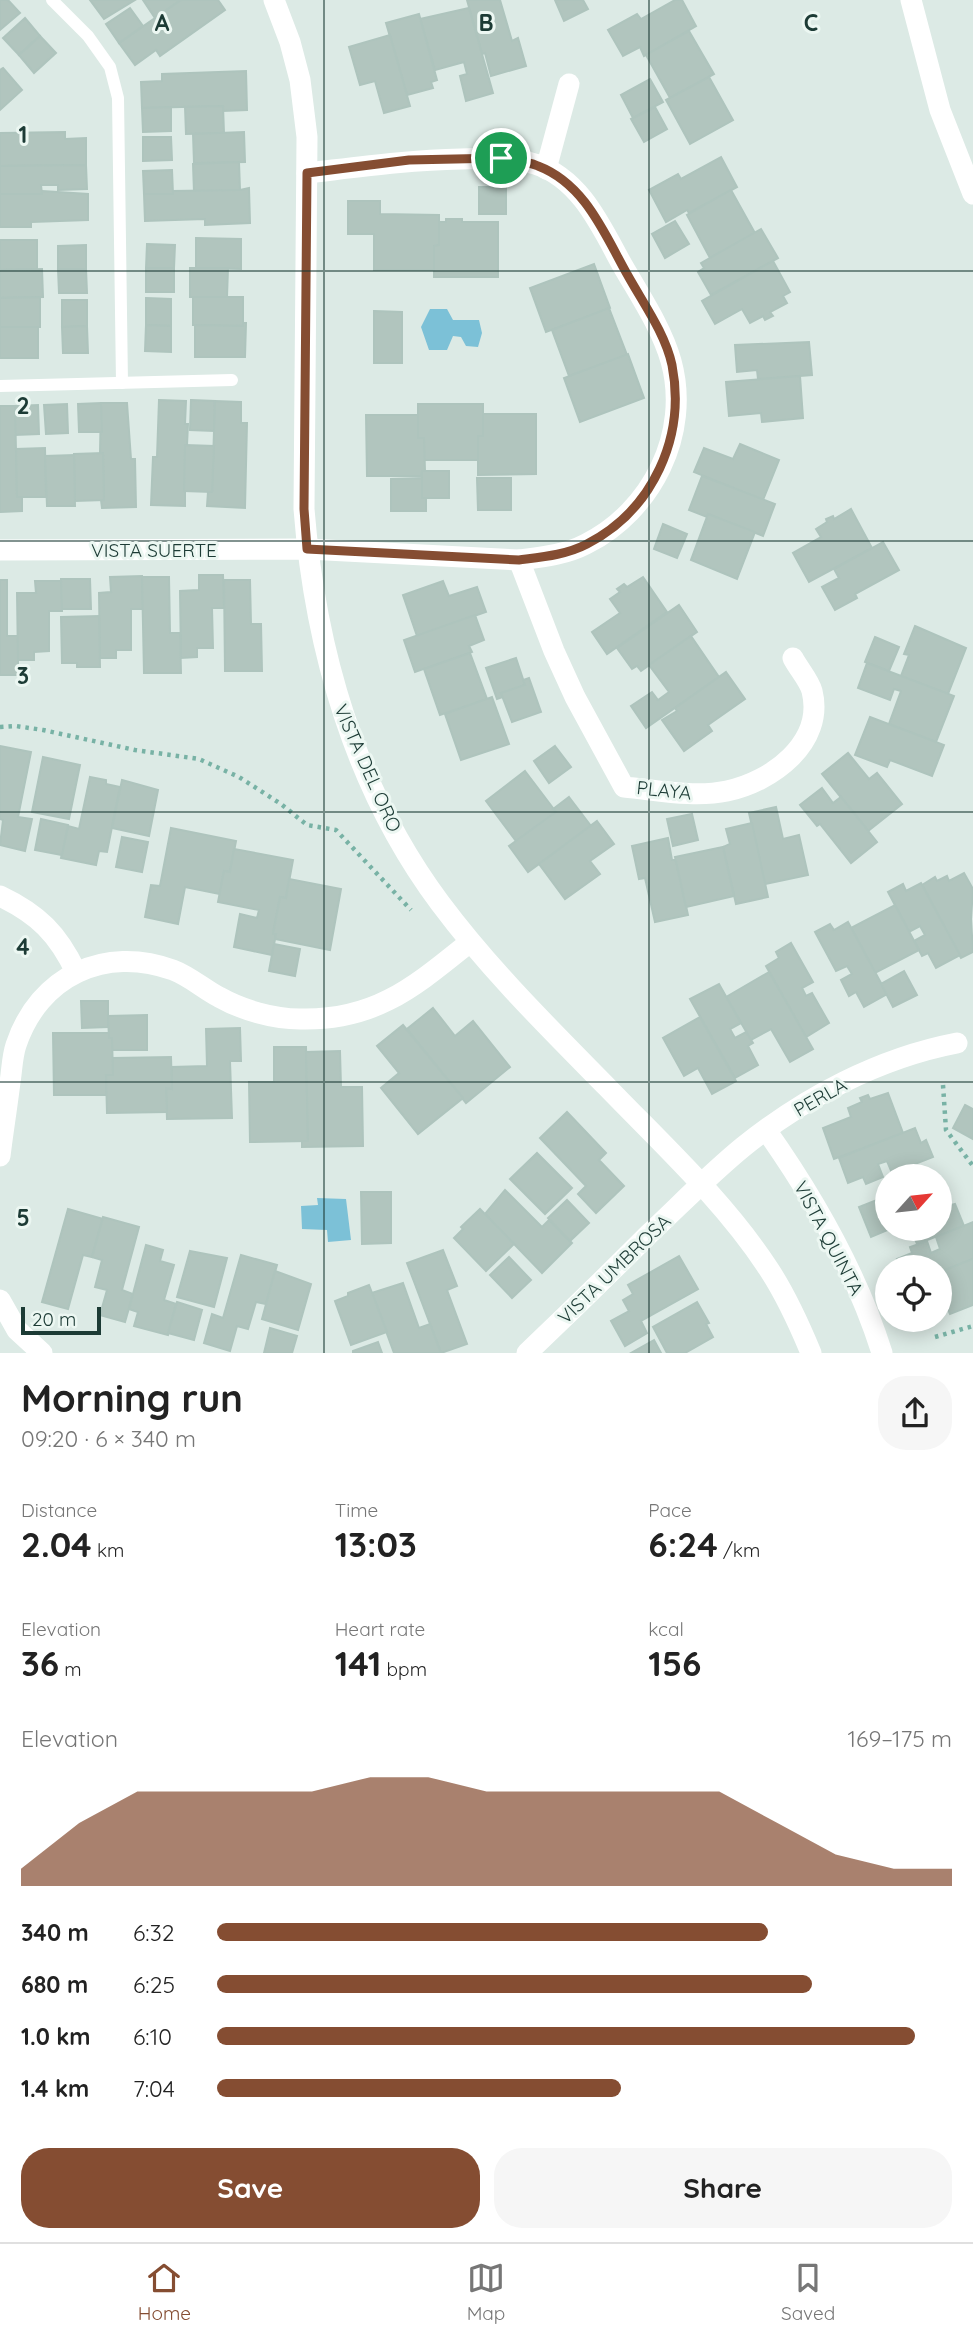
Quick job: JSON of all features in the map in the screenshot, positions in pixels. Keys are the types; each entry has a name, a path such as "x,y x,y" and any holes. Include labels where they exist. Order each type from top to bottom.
{"street":[{"name":"VISTA DEL ORO","path":"274,0 300,79 307,137 304,475 307,549 318,624 349,733 380,803 438,901 514,992 701,1184 738,1226 769,1270 811,1353"},
{"path":"911,0 940,110 973,194"},
{"path":"307,173 409,160 501,158 535,164 546,169 569,84"},
{"name":"VISTA SUERTE","path":"0,550 307,549 519,560 553,556 585,545 607,532 632,511 664,462 673,429 676,396 671,363 663,339 596,217 583,198 566,182 546,169"},
{"name":"PLAYA","path":"519,560 570,687 624,787 699,794 727,791 753,783 778,769 797,752 808,732 813,713 811,690 793,658"},
{"path":"0,896 22,906 47,926 66,951 76,972"},
{"path":"0,1156 15,1049 23,1026 35,1006 52,989 76,972 93,965 117,961 147,962 175,971 221,999 259,1013 298,1019 328,1018 358,1013 399,996 470,942"},
{"name":"PERLA","path":"701,1184 766,1130 816,1097 871,1069 920,1051 957,1043"},
{"name":"VISTA QUINTA","path":"766,1130 790,1164 832,1235 882,1353"},
{"name":"VISTA UMBROSA","path":"540,1348 701,1184"},
{"path":"0,1300 17,1330 42,1353"},
{"path":"0,1343 17,1330"}],"lane":[{"path":"52,0 88,36 110,67 118,98 122,383"},
{"path":"0,386 232,380"}],"path":[{"path":"0,727 16,726 43,730 135,750 198,759 239,777 281,804 307,825 336,831 411,910"},
{"path":"943,1085 946,1130 973,1166"},
{"path":"935,1337 973,1326"}],"water":[{"path":"430,309 447,309 453,320 479,320 482,333 478,347 466,346 461,337 453,336 447,350 429,350 421,327"},
{"path":"317,1198 346,1199 351,1240 328,1242 327,1230 302,1229 301,1206 318,1205"}],"building":[{"path":"0,0 8,0 20,13 0,30"},
{"path":"90,0 135,0 104,19"},
{"path":"143,0 181,0 155,18"},
{"path":"181,0 218,0 225,10 160,56 156,50 135,65 119,43"},
{"path":"467,0 500,0 512,41 518,38 526,66 491,76"},
{"path":"555,0 583,0 588,9 564,21"},
{"path":"675,0 682,0 696,26 644,56 640,47 623,56 608,30 637,14 641,19"},
{"path":"130,8 143,26 119,43 106,24"},
{"path":"469,8 493,93 466,101 460,76 467,74 464,62 435,70 420,19"},
{"path":"419,14 437,80 431,82 433,88 407,95 386,23"},
{"path":"25,18 40,36 19,55 3,38"},
{"path":"689,31 714,74 670,98 646,55"},
{"path":"390,35 410,106 384,113 375,81 360,85 349,47"},
{"path":"40,36 56,53 34,73 19,55"},
{"path":"3,68 22,90 0,110 0,70"},
{"path":"246,71 247,110 223,111 223,106 142,108 141,82 162,81 162,74"},
{"path":"709,77 733,120 690,144 666,100"},
{"path":"650,79 663,102 633,118 621,95"},
{"path":"223,106 224,133 186,134 185,107"},
{"path":"171,107 171,131 143,132 142,108"},
{"path":"655,107 667,129 644,142 631,119"},
{"path":"65,132 65,139 86,138 86,165 0,166 0,133"},
{"path":"244,132 245,162 194,163 193,134"},
{"path":"143,137 171,137 172,160 143,161"},
{"path":"721,157 737,187 666,222 649,190 678,174 681,179"},
{"path":"239,162 240,190 194,192 193,164"},
{"path":"86,165 87,189 58,190 58,185 41,185 42,194 0,194 0,166"},
{"path":"172,170 173,194 144,194 143,171"},
{"path":"479,187 506,187 506,214 479,214"},
{"path":"249,188 250,223 205,225 205,219 145,221 144,194"},
{"path":"731,190 755,233 710,258 687,215"},
{"path":"42,191 88,194 88,220 31,222 31,227 0,227 0,194 42,194"},
{"path":"348,201 380,201 380,214 439,215 439,245 434,246 434,270 374,270 374,234 348,234"},
{"path":"446,219 498,222 498,277 434,277 434,246 439,245 439,222 446,222"},
{"path":"675,221 689,244 665,258 652,234"},
{"path":"761,229 778,258 711,295 698,272 704,268 701,263"},
{"path":"196,238 241,239 241,269 196,268"},
{"path":"0,240 37,240 37,269 0,270"},
{"path":"147,244 175,245 174,268 146,268"},
{"path":"86,245 86,269 58,269 58,246"},
{"path":"773,261 790,292 783,296 787,303 770,312 773,316 765,320 763,316 750,323 742,309 715,324 702,301"},
{"path":"594,264 610,308 546,332 530,288"},
{"path":"146,268 174,268 174,292 146,292"},
{"path":"190,268 228,268 227,297 190,297"},
{"path":"42,269 43,297 0,298 0,270"},
{"path":"58,269 86,269 87,293 59,293"},
{"path":"40,297 40,327 0,327 0,298"},
{"path":"193,297 243,297 243,326 193,325"},
{"path":"146,298 171,299 171,326 146,325"},
{"path":"62,300 87,300 87,326 62,327"},
{"path":"609,308 627,355 569,376 552,330"},
{"path":"374,311 402,312 402,363 374,363"},
{"path":"243,323 246,323 245,357 195,357 195,325 243,326"},
{"path":"146,325 171,326 171,352 145,351"},
{"path":"87,326 88,353 63,353 62,327"},
{"path":"0,327 38,327 38,358 0,358"},
{"path":"809,342 812,375 758,379 757,370 737,372 735,345"},
{"path":"628,354 644,398 580,422 564,378"},
{"path":"800,376 803,418 762,422 761,413 729,416 726,382"},
{"path":"159,400 186,401 185,424 188,424 185,445 185,506 151,505 153,457 157,457"},
{"path":"191,400 215,401 214,431 190,430"},
{"path":"215,401 241,402 241,423 247,423 245,508 207,506 208,492 212,492"},
{"path":"101,403 127,403 131,459 135,459 136,507 102,508"},
{"path":"101,403 102,432 79,432 78,404"},
{"path":"67,404 68,433 46,434 44,405"},
{"path":"418,404 483,404 483,436 478,436 478,460 424,460 424,438 418,438"},
{"path":"38,405 39,434 15,435 15,406"},
{"path":"0,406 15,406 17,497 22,497 22,511 0,512"},
{"path":"483,414 536,414 536,474 478,475 478,436 483,436"},
{"path":"366,415 418,415 418,438 424,438 425,471 422,471 421,476 367,476"},
{"path":"740,444 779,460 763,500 694,472 704,448 733,459"},
{"path":"185,445 214,446 212,492 184,491"},
{"path":"45,448 46,497 17,497 16,449"},
{"path":"103,453 104,500 75,501 74,454"},
{"path":"74,455 75,506 47,506 45,456"},
{"path":"422,471 449,471 449,498 422,498"},
{"path":"702,476 775,504 763,536 708,514 707,517 689,510"},
{"path":"422,478 422,498 426,498 426,511 391,511 391,479"},
{"path":"477,478 511,478 511,510 478,510"},
{"path":"851,509 872,548 809,582 793,553 821,537 816,529 827,522 826,519 833,516 834,519"},
{"path":"708,514 755,532 737,579 691,560"},
{"path":"663,524 687,534 677,558 654,549"},
{"path":"883,542 899,570 855,594 857,598 835,610 822,587 839,578 834,569"},
{"path":"199,575 223,575 224,608 212,608 213,648 197,648 197,657 181,658 180,591 199,590"},
{"path":"142,576 143,609 131,609 131,650 116,650 116,658 100,658 99,593 111,592 110,577"},
{"path":"142,577 169,577 170,633 180,633 181,673 144,673"},
{"path":"643,577 667,612 607,654 592,632 620,613 610,599 620,592 617,589 624,584 627,587"},
{"path":"61,579 90,579 91,609 61,609"},
{"path":"0,580 7,580 7,636 18,636 18,675 0,675"},
{"path":"224,580 250,580 251,624 261,624 262,671 225,671"},
{"path":"35,581 61,581 62,611 49,611 49,651 34,652 34,660 18,660 17,593 36,593"},
{"path":"443,581 449,596 477,587 486,612 417,636 403,595"},
{"path":"679,605 697,632 641,671 637,666 632,669 617,648"},
{"path":"475,615 484,640 469,646 472,652 415,672 404,640"},
{"path":"99,616 100,667 77,667 77,663 62,663 61,617"},
{"path":"915,626 966,648 948,694 901,676 909,655 904,654"},
{"path":"691,636 719,677 646,728 631,706 652,692 658,700 669,692 649,665"},
{"path":"875,637 899,647 889,671 865,662"},
{"path":"470,653 487,699 440,715 424,669"},
{"path":"516,658 525,685 501,693 503,697 497,699 486,668"},
{"path":"867,663 954,696 936,742 889,724 901,691 894,689 890,700 858,688"},
{"path":"726,672 745,699 708,725 712,731 684,751 662,720"},
{"path":"529,678 541,712 512,722 501,693 525,685 523,680"},
{"path":"492,697 509,744 461,760 445,714"},
{"path":"870,717 944,745 932,776 890,760 887,767 855,755"},
{"path":"0,746 31,752 18,817 32,819 25,851 0,845 3,820 0,819"},
{"path":"555,746 571,767 549,783 534,761"},
{"path":"848,753 869,779 877,773 902,804 868,831 822,774"},
{"path":"43,757 80,765 69,819 32,812"},
{"path":"525,771 556,812 516,841 486,801"},
{"path":"90,777 106,780 106,784 120,787 107,852 99,851 96,865 61,858 68,826 79,829"},
{"path":"122,780 158,790 149,836 112,828"},
{"path":"822,788 833,803 841,797 877,842 851,863 820,824 817,826 800,805"},
{"path":"569,797 591,826 528,872 509,846 556,812 553,809"},
{"path":"776,807 783,839 799,835 808,875 765,884 749,813"},
{"path":"692,814 698,840 673,846 667,819"},
{"path":"41,819 68,825 62,855 35,850"},
{"path":"597,821 614,844 590,861 600,874 565,899 539,864"},
{"path":"752,823 768,897 736,904 723,847 730,844 726,829"},
{"path":"171,828 236,841 230,872 224,871 220,894 185,887 178,924 145,917 151,885 160,886"},
{"path":"122,837 148,842 142,872 116,867"},
{"path":"668,838 672,860 676,860 688,915 655,922 645,878 639,879 632,846"},
{"path":"723,847 734,896 686,907 675,857"},
{"path":"234,849 293,860 286,898 280,897 272,955 234,947 240,914 257,918 259,910 218,902 224,871 230,872"},
{"path":"964,873 973,889 973,952 961,958 922,885 935,877 937,881 947,876 949,881"},
{"path":"289,879 341,889 330,950 275,939 276,934 273,934 280,897 286,898"},
{"path":"921,883 960,955 936,968 928,953 922,956 914,941 925,935 920,926 909,932 888,892 903,884 906,891"},
{"path":"895,905 919,950 875,973 851,928"},
{"path":"848,922 887,994 864,1007 856,992 849,996 841,980 852,974 847,966 836,971 815,932 830,924 834,930"},
{"path":"791,943 813,982 802,988 806,996 812,993 829,1023 806,1037 766,966 779,958 776,952"},
{"path":"274,944 300,949 295,976 269,971"},
{"path":"904,971 917,995 893,1007 881,984"},
{"path":"769,972 813,1049 790,1062 771,1029 751,1040 726,997"},
{"path":"719,984 741,1023 730,1029 735,1038 746,1032 753,1043 748,1046 758,1065 735,1078 690,999"},
{"path":"81,1001 108,1001 108,1027 82,1028"},
{"path":"433,1008 455,1036 473,1021 510,1067 466,1103 407,1029"},
{"path":"147,1015 147,1050 112,1050 108,1016"},
{"path":"700,1017 736,1081 712,1094 698,1068 684,1076 663,1038"},
{"path":"403,1025 463,1098 418,1134 381,1088 399,1073 377,1046"},
{"path":"240,1028 241,1061 230,1061 232,1118 167,1119 166,1088 172,1089 172,1067 207,1066 206,1029"},
{"path":"53,1033 109,1033 109,1038 112,1038 113,1075 106,1075 106,1095 54,1095"},
{"path":"274,1047 306,1047 308,1141 250,1142 249,1082 274,1082"},
{"path":"340,1051 341,1087 362,1087 363,1146 302,1147 302,1141 308,1141 306,1052"},
{"path":"171,1057 172,1089 166,1088 167,1112 107,1113 106,1075 113,1075 113,1058"},
{"path":"888,1093 903,1133 834,1159 823,1128 851,1117 848,1108 862,1102 860,1098 868,1095 870,1099"},
{"path":"965,1105 973,1109 973,1139 953,1128"},
{"path":"567,1112 606,1153 599,1160 624,1186 596,1213 578,1194 586,1186 540,1138"},
{"path":"915,1128 921,1143 926,1140 933,1157 915,1164 888,1164 887,1161 875,1164 875,1180 866,1184 863,1177 848,1183 839,1158"},
{"path":"537,1153 572,1188 545,1214 510,1179"},
{"path":"505,1190 542,1227 549,1220 572,1243 542,1273 485,1214"},
{"path":"361,1192 391,1192 391,1243 362,1244"},
{"path":"567,1200 589,1223 570,1241 548,1218"},
{"path":"875,1201 875,1235 871,1237 859,1207"},
{"path":"955,1204 964,1226 952,1231 952,1205"},
{"path":"68,1209 103,1219 92,1257 83,1255 68,1309 42,1302"},
{"path":"480,1209 514,1244 486,1271 454,1238 463,1229 461,1227"},
{"path":"103,1217 139,1227 122,1290 133,1294 125,1322 100,1315 107,1290 95,1287 102,1260 92,1257"},
{"path":"973,1222 973,1259 952,1267 952,1255 907,1255 912,1253 910,1247 927,1241 931,1253 940,1249 937,1241 952,1241 952,1231"},
{"path":"146,1245 163,1250 160,1261 174,1265 164,1300 176,1304 168,1335 134,1326 138,1312 129,1309"},
{"path":"443,1250 457,1286 447,1290 467,1344 441,1353 407,1263"},
{"path":"190,1251 227,1258 214,1307 177,1297"},
{"path":"241,1255 277,1265 266,1304 256,1302 248,1329 237,1326 230,1351 204,1343 212,1314 223,1318"},
{"path":"679,1256 698,1289 641,1321 647,1333 625,1346 611,1321 629,1311 623,1300 633,1294 628,1285"},
{"path":"509,1257 531,1280 512,1298 490,1275"},
{"path":"973,1259 973,1305 952,1313 952,1267"},
{"path":"275,1271 311,1284 298,1330 262,1319"},
{"path":"403,1283 419,1328 430,1324 441,1353 394,1353 372,1293"},
{"path":"369,1285 387,1332 351,1345 335,1301"},
{"path":"177,1302 202,1310 194,1340 168,1333"},
{"path":"697,1302 709,1323 706,1324 713,1337 685,1353 667,1353 653,1327"},
{"path":"270,1328 297,1336 292,1353 264,1353"},
{"path":"654,1340 661,1353 631,1353"},
{"path":"378,1342 382,1353 353,1353 353,1351"}],"route":[{"path":"501,158 535,164 546,169 566,182 583,198 663,339 671,363 676,396 673,429 664,462 652,484 624,518 585,545 553,556 519,560 307,549 304,475 307,173 409,160 501,158"}]}
